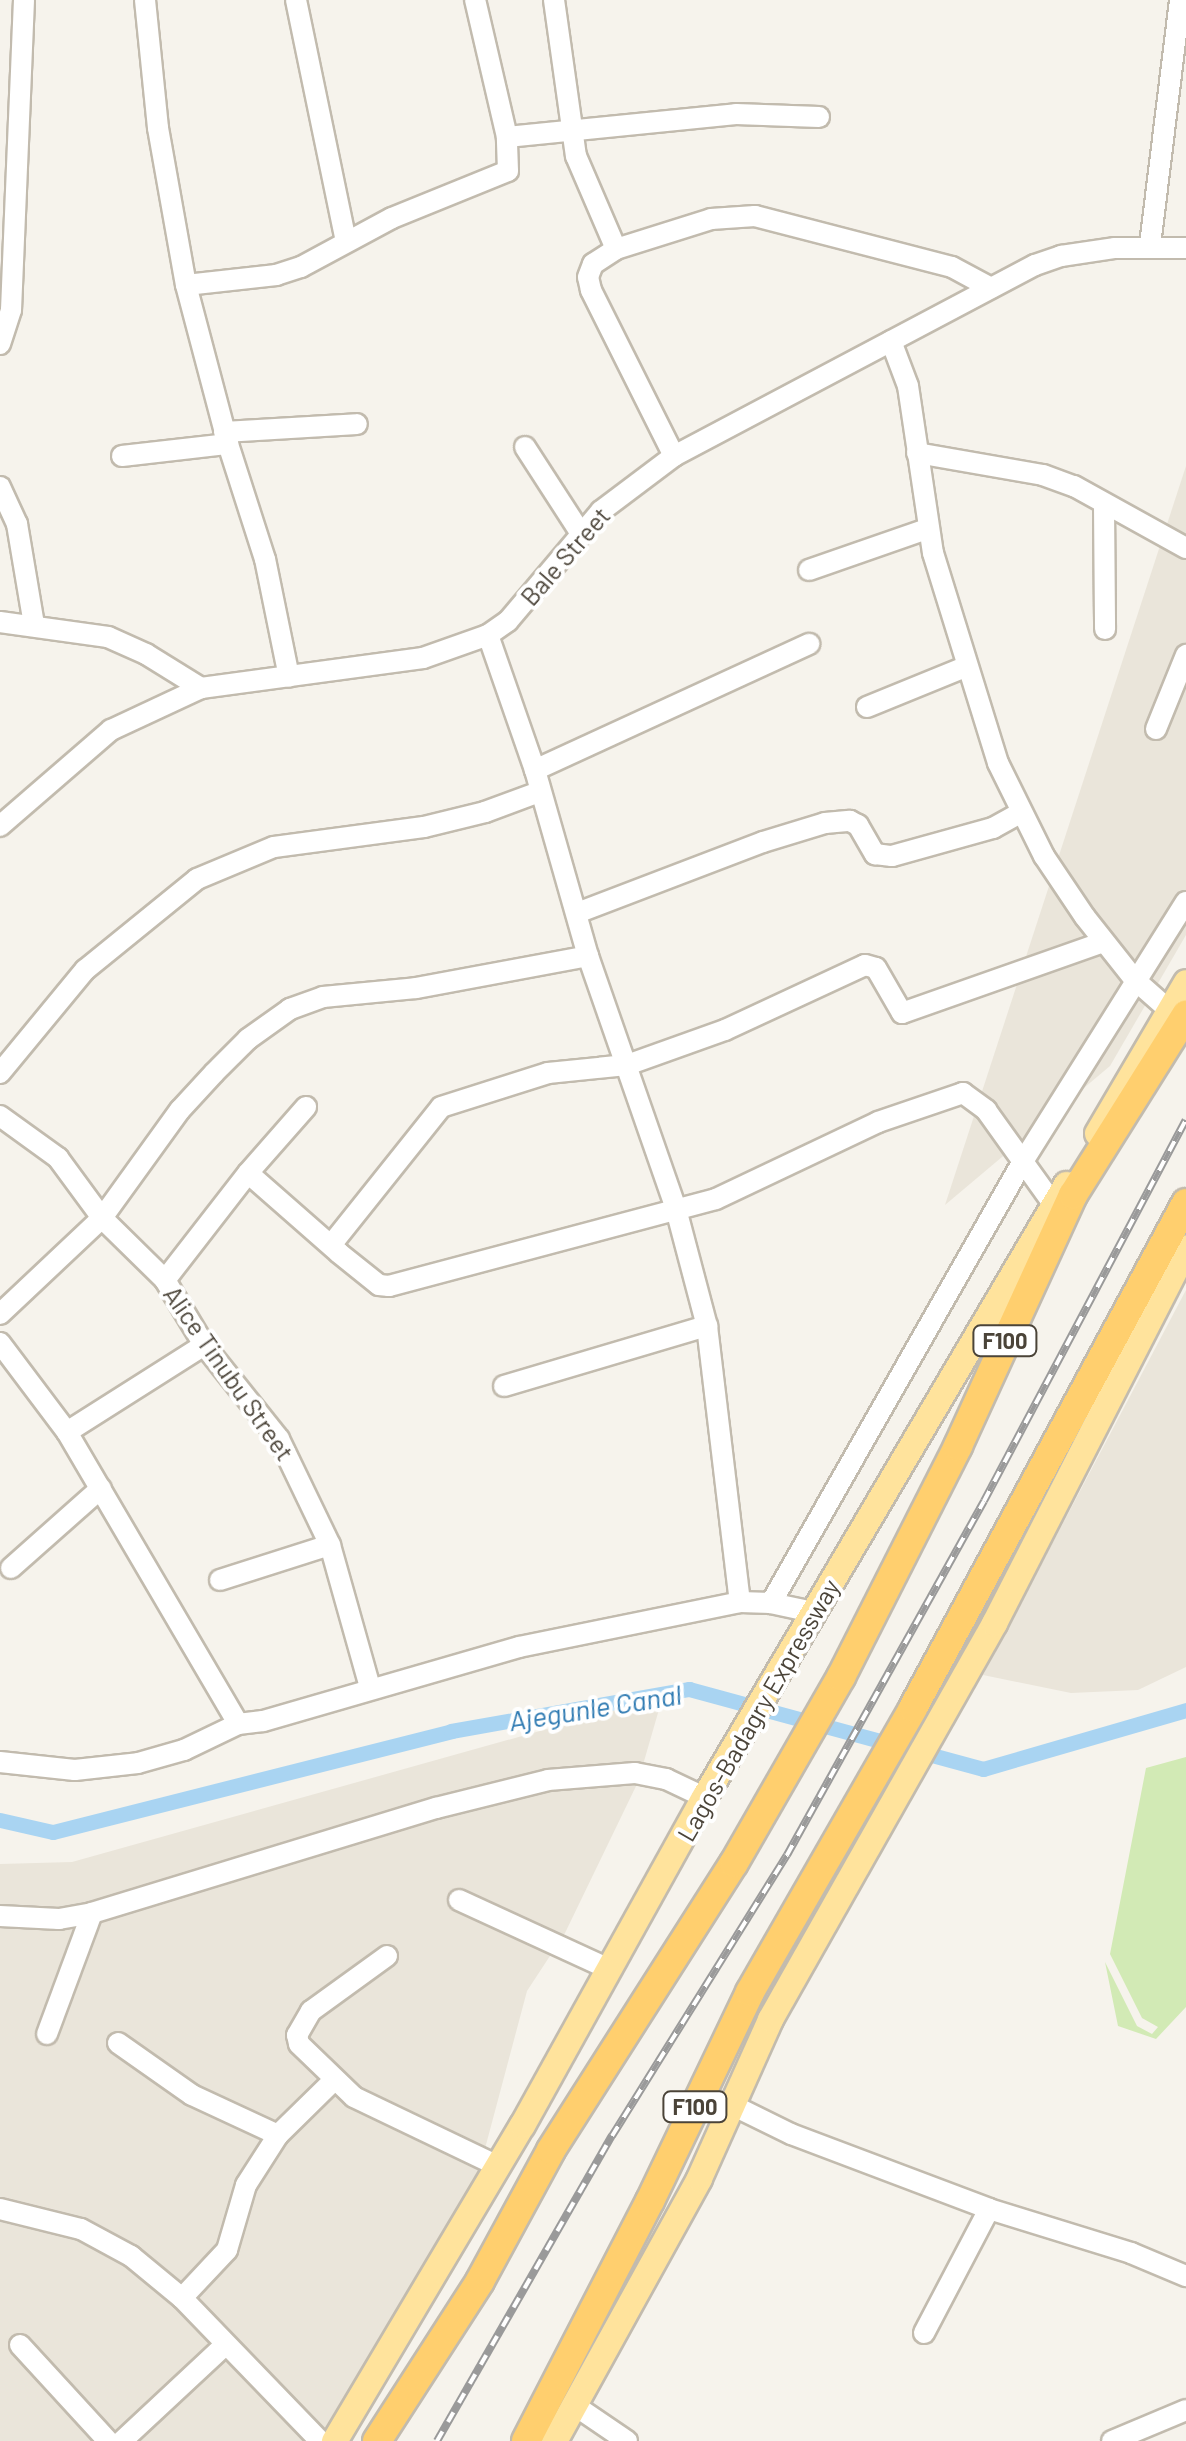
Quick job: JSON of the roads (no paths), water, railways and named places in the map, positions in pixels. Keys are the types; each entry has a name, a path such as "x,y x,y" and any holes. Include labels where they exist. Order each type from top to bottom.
{"highway":[{"name":"Lagos-Badagry Expressway","path":"377,2441 480,2281 551,2150 734,1863 841,1678 958,1446 1073,1195 1178,1013"},
{"name":"F100","path":"526,2441 650,2201 750,1992 913,1708 1186,1203"}],"main road":[{"name":"Lagos-Badagry Expressway","path":"334,2441 498,2166 739,1737 1054,1205 1178,1013 1186,982"},
{"path":"554,2441 700,2178 770,2019 959,1684 1186,1247"}],"street":[{"path":"0,344 11,310 24,0"},
{"path":"145,0 158,128 186,286 226,438 265,559 290,677"},
{"path":"296,0 346,242"},
{"path":"186,286 276,275 439,196 496,179 508,171 507,136 475,0"},
{"path":"554,0 569,128 593,204 616,249"},
{"path":"1150,245 1179,82 1180,0"},
{"path":"507,136 736,114 820,117"},
{"path":"674,456 588,276 593,264 616,249 711,219 755,216 952,266 991,288"},
{"name":"Bale Street","path":"0,826 111,730 201,688 423,658 488,635 508,621 580,532 674,456 991,288 1061,256 1150,245 1186,248"},
{"path":"891,341 908,386 927,529 960,628 965,667 1020,814 1104,942 1136,980 1178,1013"},
{"path":"122,456 226,438 357,424"},
{"path":"524,447 580,532"},
{"path":"916,454 1043,475 1074,486 1186,548"},
{"path":"0,487 17,524 34,625"},
{"path":"1104,506 1106,628"},
{"path":"809,570 927,529"},
{"path":"0,622 108,638 146,654 201,688"},
{"path":"488,635 534,770 588,956 676,1209 707,1326 740,1602"},
{"path":"534,770 809,644"},
{"path":"1156,729 1186,654"},
{"path":"866,708 965,667"},
{"path":"0,1073 85,970 197,878 274,847 424,827 485,812 540,792"},
{"path":"578,913 826,823 850,821 858,826 876,854 892,856 993,828 1020,814"},
{"path":"771,1603 1022,1163 1186,902"},
{"path":"331,1245 441,1106 548,1073 626,1064 726,1030 865,965 876,968 902,1013 1104,942"},
{"path":"0,1314 102,1218 180,1110 214,1072 248,1039 290,1009 323,997 416,988 588,956"},
{"path":"248,1173 379,1285 389,1286 716,1199 862,1130 952,1093 974,1097 1054,1205"},
{"path":"165,1280 248,1173 306,1107"},
{"name":"Alice Tinubu Street","path":"0,1116 58,1158 102,1218 165,1280 204,1345 278,1439 330,1545 370,1687"},
{"path":"504,1386 707,1326"},
{"path":"67,1432 204,1345"},
{"path":"4,1359 67,1432 238,1724"},
{"path":"11,1568 101,1488"},
{"path":"220,1580 330,1545"},
{"path":"0,1762 76,1770 138,1762 184,1750 238,1724 262,1721 370,1687 614,1625 740,1602 771,1603 813,1612"},
{"path":"0,1916 59,1918 92,1912 436,1808 548,1780 635,1774 666,1779 704,1797"},
{"path":"459,1900 609,1968"},
{"path":"47,2034 92,1912"},
{"path":"387,1956 311,2011 301,2023 299,2044 334,2081 376,2109 498,2166"},
{"path":"118,2042 192,2095 278,2135"},
{"path":"182,2298 227,2250 246,2186 278,2135 334,2081"},
{"path":"732,2106 791,2134 989,2209 1132,2253 1186,2276"},
{"path":"0,2209 38,2216 108,2242 182,2298 320,2441"},
{"path":"924,2332 989,2209"},
{"path":"20,2345 108,2441"},
{"path":"122,2441 225,2345"},
{"path":"574,2405 627,2441"},
{"path":"1112,2441 1186,2410"}],"waterway":[{"name":"Ajegunle Canal","path":"0,1820 53,1832 451,1731 689,1689 983,1769 1186,1710"}],"railway":[{"path":"437,2441 612,2136 787,1855 984,1501 1186,1120"}]}
